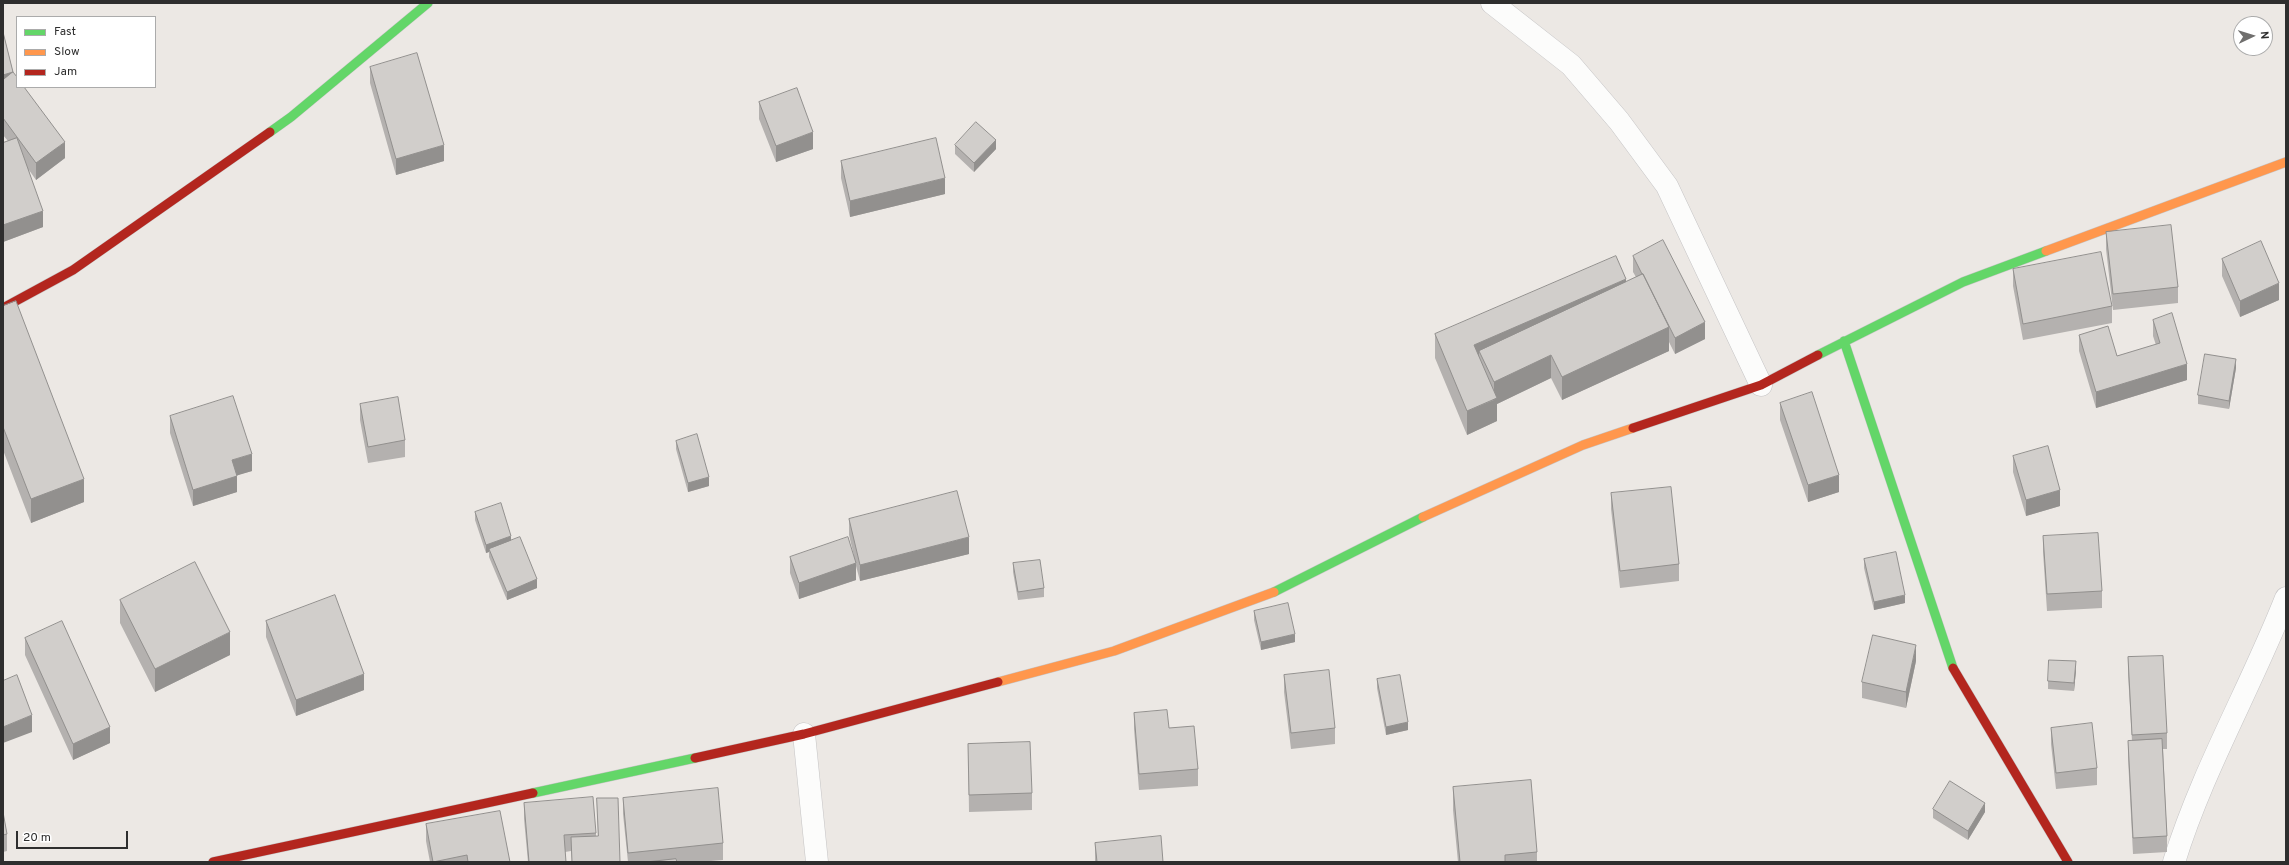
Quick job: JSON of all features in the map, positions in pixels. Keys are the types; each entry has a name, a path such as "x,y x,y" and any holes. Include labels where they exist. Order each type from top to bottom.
{"street":[{"path":"3,308 73,270 291,117 428,3"},
{"path":"1492,3 1571,65 1619,121 1667,186 1761,385"},
{"path":"213,862 804,734 1114,651 1281,589 1441,508 1583,445 1761,385 1844,341 1963,282 2286,162"},
{"path":"1844,341 1950,664 2068,862"},
{"path":"2174,862 2186,821 2269,643 2286,598"},
{"path":"804,734 817,862"}],"building":[{"path":"3,32 13,72 3,75"},
{"path":"417,53 444,145 396,159 370,67"},
{"path":"13,72 16,76 16,88 25,88 65,142 36,163 3,118 3,80"},
{"path":"797,88 813,132 776,146 759,102"},
{"path":"976,122 996,140 974,163 955,145"},
{"path":"17,138 43,211 3,225 3,143"},
{"path":"936,138 945,178 850,201 841,161"},
{"path":"2171,225 2178,287 2113,294 2106,232"},
{"path":"1663,240 1705,322 1675,338 1633,256"},
{"path":"2261,241 2279,283 2240,301 2222,259"},
{"path":"2101,252 2112,306 2023,324 2013,269"},
{"path":"1616,256 1626,279 1474,345 1497,398 1467,411 1435,334"},
{"path":"1643,274 1669,327 1562,377 1551,355 1494,382 1479,351"},
{"path":"16,301 84,479 31,499 3,427 3,306"},
{"path":"2172,313 2187,364 2096,392 2079,335 2108,326 2117,356 2160,343 2153,320"},
{"path":"2205,354 2236,359 2229,401 2198,395"},
{"path":"1812,392 1839,475 1808,485 1780,403"},
{"path":"233,396 252,454 232,460 237,476 193,490 170,416"},
{"path":"398,397 405,440 368,447 360,404"},
{"path":"697,434 709,477 688,483 676,441"},
{"path":"2048,446 2060,490 2026,500 2013,456"},
{"path":"1671,487 1679,564 1620,571 1611,493"},
{"path":"957,491 969,537 860,565 849,519"},
{"path":"501,503 511,536 486,545 475,512"},
{"path":"2098,533 2102,591 2047,594 2043,536"},
{"path":"520,537 537,579 507,592 489,549"},
{"path":"848,537 856,563 799,583 790,557"},
{"path":"1896,552 1905,595 1874,602 1864,559"},
{"path":"1040,560 1044,588 1018,592 1013,563"},
{"path":"195,562 230,632 155,669 120,600"},
{"path":"335,595 364,674 296,700 266,621"},
{"path":"1288,603 1295,634 1261,642 1254,611"},
{"path":"62,621 110,727 73,744 25,638"},
{"path":"1873,635 1916,645 1906,692 1862,682"},
{"path":"2163,656 2167,733 2132,735 2128,657"},
{"path":"2049,660 2076,661 2074,683 2048,681"},
{"path":"1329,670 1335,728 1291,733 1284,675"},
{"path":"17,675 32,715 3,727 3,681"},
{"path":"1400,675 1408,722 1386,727 1377,679"},
{"path":"1167,710 1169,728 1194,726 1198,769 1139,774 1134,713"},
{"path":"2092,723 2097,768 2056,773 2051,728"},
{"path":"2162,739 2167,836 2133,838 2128,741"},
{"path":"1030,742 1032,793 969,795 968,744"},
{"path":"1531,780 1537,852 1505,855 1505,862 1460,862 1453,787"},
{"path":"1950,781 1985,803 1968,831 1933,809"},
{"path":"718,788 723,843 628,853 623,798"},
{"path":"593,797 596,833 564,835 566,862 529,862 524,803"},
{"path":"597,798 618,798 620,862 572,862 571,837 598,836"},
{"path":"500,811 510,862 468,862 467,855 433,862 426,824"},
{"path":"3,812 7,834 3,835"},
{"path":"1161,836 1163,862 1097,862 1095,843"},
{"path":"676,859 677,862 647,862"}],"traffic: fast":[{"path":"270,132 291,117 428,3"},
{"path":"1818,355 1963,282 2046,251"},
{"path":"1844,341 1953,668"},
{"path":"1274,592 1423,517"},
{"path":"533,793 695,758"}],"traffic: slow":[{"path":"2046,251 2286,162"},
{"path":"1423,517 1583,445 1633,428"},
{"path":"998,682 1114,651 1274,592"}],"traffic: jam":[{"path":"3,308 73,270 270,132"},
{"path":"1633,428 1761,385 1818,355"},
{"path":"1953,668 2068,862"},
{"path":"695,758 804,734 998,682"},
{"path":"213,862 533,793"}]}
